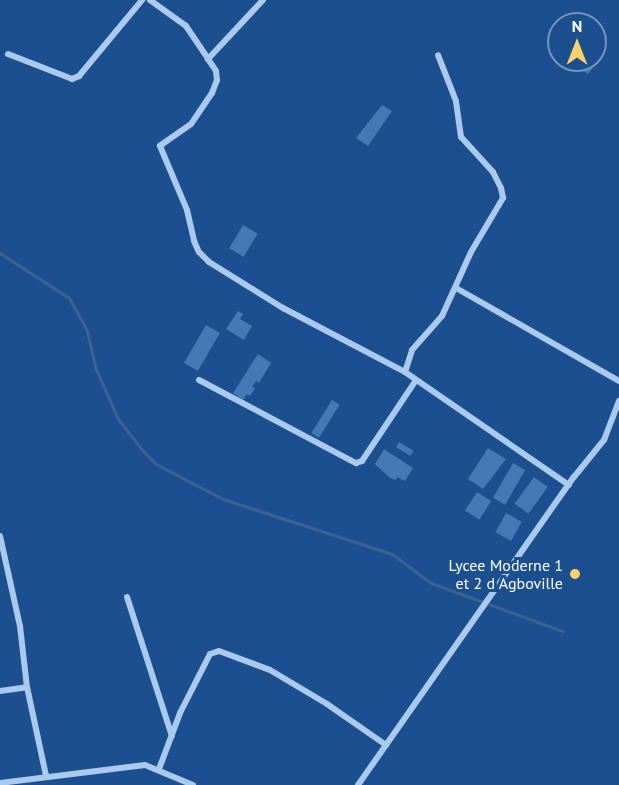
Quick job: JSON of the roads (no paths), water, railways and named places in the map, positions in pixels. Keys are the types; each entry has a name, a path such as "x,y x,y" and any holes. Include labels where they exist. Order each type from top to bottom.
{"street":[{"path":"8,54 72,79 79,76 142,0"},
{"path":"150,0 186,26 218,76 212,93 186,130 159,149 187,210 199,252 209,262 282,308 405,372 569,485"},
{"path":"208,59 263,0"},
{"path":"405,372 412,350 427,330 438,322 471,252 503,198 493,172 461,136 456,101 438,55"},
{"path":"456,288 619,381"},
{"path":"199,380 356,463 362,461 416,380"},
{"path":"358,785 569,485 604,440 619,401"},
{"path":"0,536 20,626 27,687 46,776"},
{"path":"127,597 172,737"},
{"path":"159,770 210,654 219,651 270,670 386,745"},
{"path":"0,691 27,687"},
{"path":"0,783 145,765 193,785"}],"waterway":[{"path":"0,253 69,298 87,331 95,367 118,419 156,464 223,499 392,554 431,583 562,631"}],"place":[{"name":"Lycee Moderne 1 et 2 d Agboville","path":"575,574"}]}
